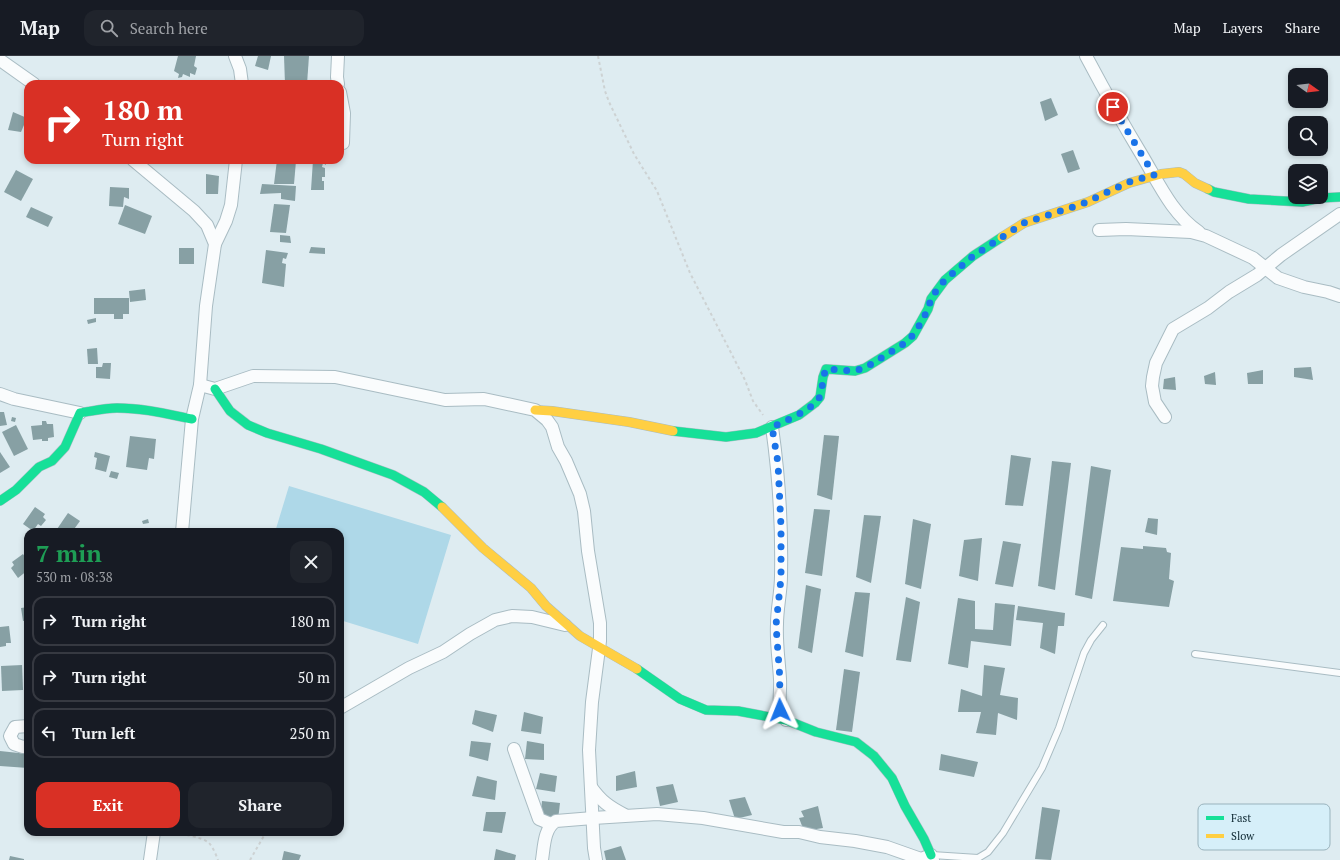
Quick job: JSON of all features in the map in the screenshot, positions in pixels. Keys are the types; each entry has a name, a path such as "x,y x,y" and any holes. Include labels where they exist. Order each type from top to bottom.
{"street":[{"path":"235,56 240,69 241,80"},
{"path":"337,80 338,56"},
{"path":"1086,56 1106,94 1177,212 1186,222 1203,235"},
{"path":"0,60 28,80"},
{"path":"138,164 174,193 208,225 215,244"},
{"path":"182,528 192,419 200,385 206,306 215,244 226,221 231,205 236,164"},
{"path":"200,385 215,389 253,376 335,377 445,400 484,399 535,410 629,422 688,434 726,437 756,433 799,415 816,403 820,397 823,377 826,369 854,371 865,368 905,343 921,323 931,299 938,288 958,267 990,244 1024,223 1082,204 1129,182 1169,172 1184,174 1195,183 1209,190 1229,196 1249,199 1302,202 1321,198 1340,197"},
{"path":"1166,416 1155,402 1152,382 1156,363 1173,329 1208,308 1340,214"},
{"path":"1099,230 1180,230 1203,235 1253,258 1278,278 1289,283 1340,296"},
{"path":"215,389 230,411 248,425 267,433 314,446 365,464 393,475 424,492 443,508 483,548 531,588 546,606 566,625 580,636 626,662 680,699 706,710 738,711 786,720 816,732 856,742 874,756 892,778 924,839 926,859 887,847 855,841 820,837 799,832 783,832 703,818 657,814 560,820 551,824 546,838 542,860"},
{"path":"0,394 14,399 80,413 105,409 124,409 147,411 192,419"},
{"path":"535,410 548,420 552,427 558,447 566,461 580,494 584,511 588,551 600,623 601,632 592,702 589,750 596,860"},
{"path":"0,501 16,490 39,467 52,461 65,447 80,413"},
{"path":"772,427 778,463 781,534 781,578 776,625 780,680 779,699 780,710 786,720"},
{"path":"344,706 409,668 443,652 495,620 510,616 532,617 566,625"},
{"path":"24,726 15,727 10,736 14,744 24,747"},
{"path":"514,749 539,819 551,824"},
{"path":"591,787 607,806 626,815"},
{"path":"150,860 153,836"}],"lane":[{"path":"926,859 978,858 988,852 1003,833 1042,768 1057,733 1084,653 1091,640 1103,625"},
{"path":"1195,654 1340,673"}],"path":[{"path":"598,56 605,91 616,116 642,168 656,191 690,273 745,380 753,401 772,427"},
{"path":"192,836 208,843 218,860"},
{"path":"250,860 265,836"}],"shaded area":[{"path":"289,486 451,535 418,644 344,621 344,528 276,528"}],"building":[{"path":"178,56 196,56 194,66 197,68 195,75 190,73 190,77 183,74 182,77 178,78 179,74 174,71"},
{"path":"258,56 271,56 268,70 255,66"},
{"path":"284,56 309,56 307,80 285,80"},
{"path":"1051,98 1058,115 1045,121 1040,102"},
{"path":"13,112 24,117 24,125 21,132 8,130"},
{"path":"1073,150 1080,169 1068,173 1061,154"},
{"path":"276,164 296,164 294,184 274,184"},
{"path":"313,164 323,164 322,167 325,168 325,177 322,177 322,181 324,181 324,190 311,190"},
{"path":"16,170 33,179 21,201 4,192"},
{"path":"206,174 219,176 218,194 206,194"},
{"path":"262,184 296,186 295,201 281,199 281,193 260,194"},
{"path":"110,187 129,188 129,199 124,197 123,207 109,206"},
{"path":"274,204 290,205 286,233 270,232"},
{"path":"125,205 152,216 145,234 118,224"},
{"path":"31,207 53,217 48,227 26,217"},
{"path":"280,235 290,236 291,243 280,242"},
{"path":"311,247 325,248 325,254 309,253"},
{"path":"179,248 194,248 194,264 179,264"},
{"path":"266,250 288,253 286,259 283,258 282,263 286,264 284,287 262,283"},
{"path":"145,289 146,300 130,302 129,291"},
{"path":"94,298 129,298 129,314 123,314 123,319 114,319 114,314 94,314"},
{"path":"96,318 96,322 88,324 87,320"},
{"path":"97,348 98,364 88,364 87,349"},
{"path":"103,363 111,363 110,379 96,378 96,367 102,367"},
{"path":"1311,367 1313,380 1294,377 1294,368"},
{"path":"1263,370 1263,384 1248,384 1247,373"},
{"path":"1215,372 1216,385 1205,384 1204,376"},
{"path":"1175,377 1176,390 1163,389 1164,379"},
{"path":"0,412 4,412 7,425 0,426"},
{"path":"12,417 16,418 15,422 11,421"},
{"path":"42,421 46,421 47,424 53,424 54,437 48,438 48,441 42,441 42,439 33,440 31,426 42,425"},
{"path":"16,425 28,449 14,456 2,432"},
{"path":"824,435 839,436 832,500 817,495"},
{"path":"130,436 156,439 154,459 149,458 147,470 126,467"},
{"path":"0,452 10,467 0,473"},
{"path":"95,452 110,456 106,472 95,469 97,458 94,457"},
{"path":"1011,455 1031,458 1023,506 1005,505"},
{"path":"1052,461 1071,463 1055,590 1038,586"},
{"path":"1091,466 1111,470 1092,599 1075,595"},
{"path":"111,471 119,473 117,479 109,477"},
{"path":"35,507 45,514 43,517 46,520 41,526 38,524 35,528 29,528 23,524"},
{"path":"814,509 830,510 822,576 805,573"},
{"path":"68,513 80,521 75,528 58,528"},
{"path":"864,515 881,516 871,583 856,577"},
{"path":"1148,518 1158,519 1157,535 1145,532"},
{"path":"148,519 149,523 143,524 142,521"},
{"path":"913,519 931,524 921,589 905,584"},
{"path":"982,538 978,581 959,576 964,540"},
{"path":"1003,541 1021,544 1013,587 995,584"},
{"path":"1143,546 1166,548 1167,552 1171,553 1169,579 1174,581 1169,607 1113,601 1121,547 1143,549"},
{"path":"23,554 24,556 24,573 18,578 11,568 14,565 12,562"},
{"path":"806,585 821,589 812,653 798,648"},
{"path":"855,592 870,593 863,657 845,652"},
{"path":"906,597 920,602 911,662 896,660"},
{"path":"958,598 975,601 975,629 993,630 995,603 1015,605 1011,646 971,641 968,668 948,664"},
{"path":"1018,606 1065,613 1064,626 1058,626 1055,654 1040,648 1043,623 1016,620"},
{"path":"21,608 24,608 23,621"},
{"path":"9,626 11,643 6,643 6,646 0,647 0,627"},
{"path":"22,665 23,690 2,691 1,666"},
{"path":"984,665 1005,668 1000,695 1018,698 1017,720 998,713 996,735 976,733 981,712 958,712 961,689 982,696"},
{"path":"844,669 860,672 852,732 836,730"},
{"path":"475,710 497,715 493,732 472,724"},
{"path":"524,712 543,717 541,734 521,731"},
{"path":"471,741 491,743 488,761 469,756"},
{"path":"527,741 544,744 544,760 525,759"},
{"path":"0,751 24,754 24,768 0,766"},
{"path":"941,754 978,762 974,777 939,770"},
{"path":"635,771 637,787 616,791 616,776"},
{"path":"540,773 557,776 555,792 536,789"},
{"path":"477,776 497,781 495,800 472,796"},
{"path":"673,784 678,802 660,806 656,787"},
{"path":"745,797 752,815 735,819 729,800"},
{"path":"542,801 560,803 558,820 540,820"},
{"path":"818,806 823,828 804,831 799,818 804,817 801,811"},
{"path":"1042,807 1060,810 1051,860 1035,859"},
{"path":"486,812 506,812 502,833 483,831"},
{"path":"621,846 626,860 606,860 604,851"},
{"path":"496,849 516,855 515,860 494,860"},
{"path":"284,851 301,855 299,860 282,860"},
{"path":"10,856 24,859 24,860 9,860"}],"traffic: fast":[{"path":"1208,189 1214,192 1249,199 1302,202 1321,198 1340,197"},
{"path":"673,431 726,437 756,433 799,415 815,403 820,397 823,377 826,369 855,371 865,368 905,343 913,336 928,309 931,299 945,280 973,256 1002,237"},
{"path":"215,389 230,411 248,425 267,433 321,449 393,475 424,492 442,507"},
{"path":"0,501 16,490 39,467 52,461 65,447 80,413 108,408 127,408 192,419"},
{"path":"637,669 680,699 706,710 738,711 786,720 816,732 856,742 874,756 892,778 931,855"}],"traffic: slow":[{"path":"1002,237 1024,223 1088,202 1129,183 1161,174 1179,172 1195,183 1208,189"},
{"path":"535,410 629,422 673,431"},
{"path":"442,507 483,548 531,588 546,606 580,636 637,669"}],"route":[{"path":"780,710 780,680 776,625 781,578 781,527 778,463 772,427 799,415 816,403 820,397 823,377 826,369 854,371 865,368 905,343 921,323 931,299 938,288 958,267 990,244 1024,223 1094,200 1129,182 1154,175 1113,107"}]}
